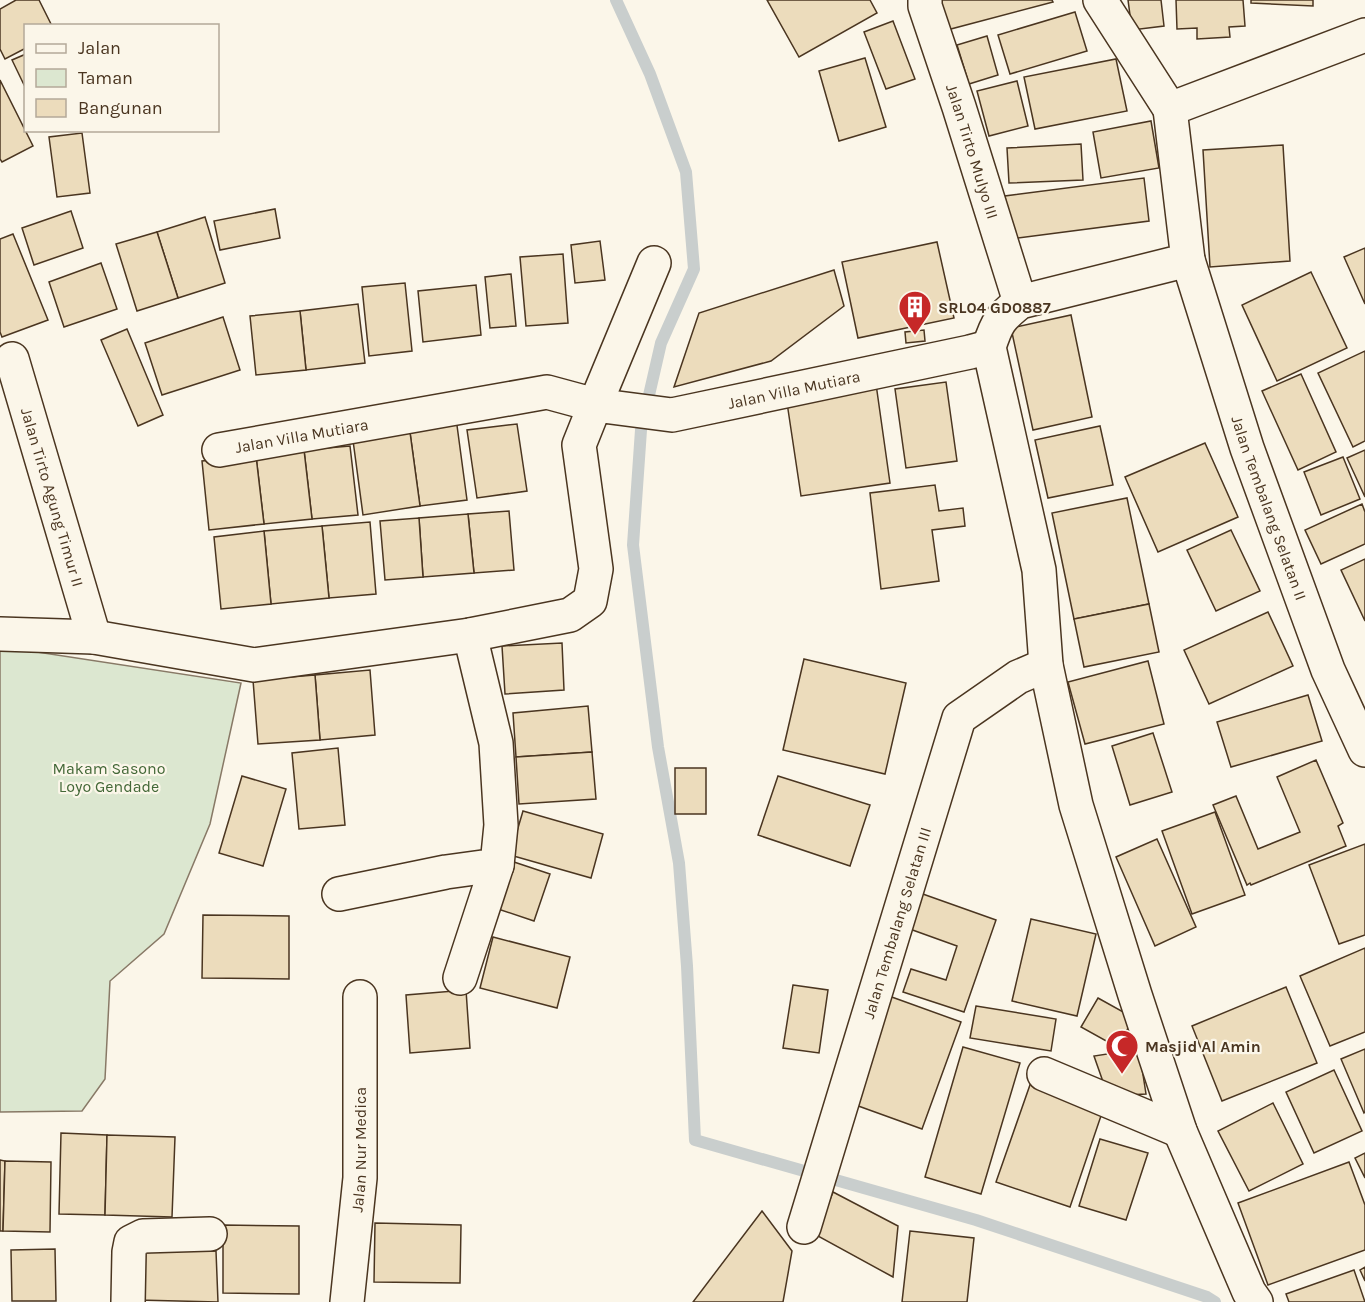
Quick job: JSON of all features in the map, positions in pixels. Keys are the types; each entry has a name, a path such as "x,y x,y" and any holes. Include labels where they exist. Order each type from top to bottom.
{"street":[{"name":"Jalan Tirto Mulyo III","path":"925,0 935,39 959,107 1020,302"},
{"path":"1100,0 1170,110 1365,35"},
{"name":"Jalan Tembalang Selatan II","path":"1170,110 1188,260 1247,448 1328,670 1365,750"},
{"path":"1188,260 1020,302 1003,316 994,330 989,347 1039,570 1046,665 1076,805 1180,1131 1249,1292 1256,1302"},
{"path":"0,634 94,637 254,665 470,635 570,615 590,601 596,569 579,445 654,263"},
{"name":"Jalan Villa Mutiara","path":"219,450 547,392 595,405 672,415 989,347"},
{"name":"Jalan Tirto Agung Timur II","path":"12,359 94,637"},
{"path":"460,978 497,864 501,825 496,743 470,635"},
{"name":"Jalan Tembalang Selatan III","path":"804,1227 959,718 1018,677 1046,665"},
{"path":"339,894 497,864"},
{"name":"Jalan Nur Medica","path":"347,1302 360,1178 360,997"},
{"path":"1044,1074 1180,1131"},
{"path":"128,1302 130,1242 143,1236 210,1234"}],"green space":[{"name":"Makam Sasono Loyo Gendade","path":"0,650 24,650 241,683 210,824 164,934 110,981 105,1079 82,1111 0,1112"}],"building":[{"path":"16,0 39,0 51,24 24,24 24,49 5,59 0,49 0,9"},
{"path":"767,0 870,0 877,13 799,57"},
{"path":"939,0 1052,0 1053,2 947,30"},
{"path":"1128,0 1161,0 1164,26 1132,30"},
{"path":"1176,0 1243,0 1245,26 1229,27 1230,37 1197,39 1197,28 1177,29"},
{"path":"1251,0 1313,0 1313,6 1251,3"},
{"path":"1075,12 1087,51 1010,74 998,35"},
{"path":"893,21 915,79 886,89 864,32"},
{"path":"987,36 998,75 969,84 957,45"},
{"path":"24,55 24,85 12,60"},
{"path":"865,58 886,127 839,141 819,71"},
{"path":"1116,59 1127,111 1035,129 1024,77"},
{"path":"0,80 33,146 2,162 0,159"},
{"path":"1017,81 1028,126 989,136 977,91"},
{"path":"1151,121 1159,168 1101,178 1093,132"},
{"path":"82,133 90,193 57,197 49,137"},
{"path":"1081,144 1083,180 1009,183 1007,148"},
{"path":"1283,145 1290,261 1210,267 1203,150"},
{"path":"1144,178 1149,221 1011,239 1005,196"},
{"path":"275,209 280,238 220,250 214,221"},
{"path":"71,211 83,248 34,265 22,228"},
{"path":"205,217 225,283 178,298 157,232"},
{"path":"157,232 178,298 137,311 116,244"},
{"path":"13,234 48,320 2,337 0,332 0,239"},
{"path":"600,241 605,280 575,283 571,245"},
{"path":"937,242 954,318 858,338 842,262"},
{"path":"1365,248 1365,304 1344,257"},
{"path":"563,254 568,323 526,326 520,257"},
{"path":"101,263 117,309 64,327 49,282"},
{"path":"834,270 844,306 771,361 674,387 699,313"},
{"path":"1311,272 1347,348 1277,381 1242,305"},
{"path":"511,274 516,326 490,328 485,277"},
{"path":"405,283 412,351 369,356 362,287"},
{"path":"476,285 481,335 423,342 418,291"},
{"path":"358,304 365,363 306,370 300,311"},
{"path":"300,311 306,370 256,375 250,316"},
{"path":"1071,315 1092,417 1033,430 1011,328"},
{"path":"223,317 240,370 162,395 145,343"},
{"path":"127,329 163,415 138,426 101,340"},
{"name":"SRL04 GD0887","path":"924,330 925,341 906,343 905,332"},
{"path":"1365,351 1365,441 1353,447 1318,373"},
{"path":"1301,374 1336,452 1298,470 1262,391"},
{"path":"946,382 957,461 906,468 895,389"},
{"path":"876,384 890,483 801,496 786,396"},
{"path":"456,418 467,500 420,506 409,425"},
{"path":"517,424 527,491 477,498 467,430"},
{"path":"409,425 420,506 363,515 352,433"},
{"path":"1100,426 1113,485 1048,498 1035,440"},
{"path":"1205,443 1238,517 1158,552 1125,477"},
{"path":"350,446 358,515 312,519 304,450"},
{"path":"304,450 312,519 264,524 256,456"},
{"path":"1365,450 1365,497 1347,458"},
{"path":"256,456 264,524 209,530 202,461"},
{"path":"1343,457 1360,499 1321,515 1304,472"},
{"path":"935,485 939,511 963,508 965,526 932,530 939,581 881,589 870,493"},
{"path":"1127,498 1149,604 1074,619 1052,513"},
{"path":"1362,504 1365,512 1365,544 1321,564 1305,530"},
{"path":"509,511 514,570 474,573 468,514"},
{"path":"468,514 474,573 423,577 419,518"},
{"path":"419,518 423,577 385,580 380,521"},
{"path":"370,522 376,594 329,598 322,526"},
{"path":"322,526 329,598 271,604 264,531"},
{"path":"1231,530 1260,591 1216,611 1187,550"},
{"path":"264,531 271,604 221,609 214,537"},
{"path":"1365,559 1365,621 1341,570"},
{"path":"1149,604 1159,652 1084,667 1074,619"},
{"path":"1268,612 1293,666 1209,704 1184,650"},
{"path":"562,643 564,690 505,694 502,646"},
{"path":"804,659 906,683 885,774 783,750"},
{"path":"1148,661 1164,724 1085,744 1068,682"},
{"path":"370,670 375,735 320,740 315,675"},
{"path":"315,675 320,740 258,744 253,680"},
{"path":"1308,695 1322,741 1231,767 1217,722"},
{"path":"588,706 592,752 516,757 513,713"},
{"path":"1153,733 1172,792 1130,805 1112,746"},
{"path":"338,748 345,825 299,829 292,753"},
{"path":"592,752 596,799 519,804 516,757"},
{"path":"1316,760 1343,823 1338,826 1346,846 1247,885 1213,805 1236,796 1258,849 1300,832 1277,777"},
{"path":"675,768 706,768 706,814 675,814"},
{"path":"242,776 286,789 263,866 219,853"},
{"path":"778,776 870,805 850,866 758,835"},
{"path":"523,811 603,834 591,878 510,855"},
{"path":"1215,812 1245,895 1192,914 1162,831"},
{"path":"1157,839 1196,927 1155,946 1116,857"},
{"path":"1365,844 1365,935 1339,944 1309,865"},
{"path":"511,861 550,874 534,921 495,908"},
{"path":"920,893 996,920 964,1012 903,992 911,969 946,980 957,946 907,928"},
{"path":"203,915 289,916 289,979 202,978"},
{"path":"1031,919 1096,934 1077,1016 1012,1001"},
{"path":"493,937 570,957 557,1008 480,988"},
{"path":"1365,948 1365,1032 1330,1046 1300,976"},
{"path":"793,985 828,990 819,1053 783,1048"},
{"path":"1286,987 1317,1063 1222,1101 1192,1026"},
{"path":"466,990 470,1048 410,1053 406,995"},
{"path":"889,996 961,1022 922,1129 850,1103"},
{"path":"1098,998 1134,1018 1117,1047 1081,1027"},
{"path":"976,1006 1056,1019 1051,1051 970,1038"},
{"path":"963,1047 1020,1063 981,1194 925,1177"},
{"name":"Masjid Al Amin","path":"1139,1049 1146,1094 1108,1096 1094,1056"},
{"path":"1365,1049 1365,1112 1364,1113 1341,1059"},
{"path":"1334,1070 1362,1131 1314,1153 1286,1092"},
{"path":"1031,1082 1104,1107 1070,1207 996,1182"},
{"path":"1273,1103 1303,1164 1249,1191 1218,1131"},
{"path":"61,1133 107,1135 105,1215 59,1214"},
{"path":"107,1135 175,1137 172,1217 105,1215"},
{"path":"1100,1139 1148,1153 1126,1220 1079,1206"},
{"path":"1365,1153 1365,1178 1355,1158"},
{"path":"0,1160 5,1161 3,1231 0,1231"},
{"path":"5,1161 51,1162 50,1232 3,1231"},
{"path":"1349,1162 1365,1205 1365,1250 1268,1285 1238,1203"},
{"path":"833,1192 898,1226 893,1277 816,1235"},
{"path":"762,1211 792,1251 783,1302 693,1302"},
{"path":"375,1223 461,1225 460,1283 374,1282"},
{"path":"223,1225 299,1226 299,1294 223,1293"},
{"path":"910,1231 974,1238 967,1302 902,1302"},
{"path":"55,1249 56,1301 12,1301 11,1250"},
{"path":"140,1251 216,1251 218,1302 138,1300"},
{"path":"1365,1267 1365,1281 1360,1270"},
{"path":"1354,1270 1365,1302 1289,1302 1286,1294"}],"waterway":[{"path":"616,0 650,74 686,172 694,269 661,343 641,430 633,545 658,747 679,863 687,966 695,1140 976,1220 1207,1297 1215,1302"}],"place":[{"name":"SRL04 GD0887","path":"915,336"},
{"name":"Masjid Al Amin","path":"1122,1075"}]}
